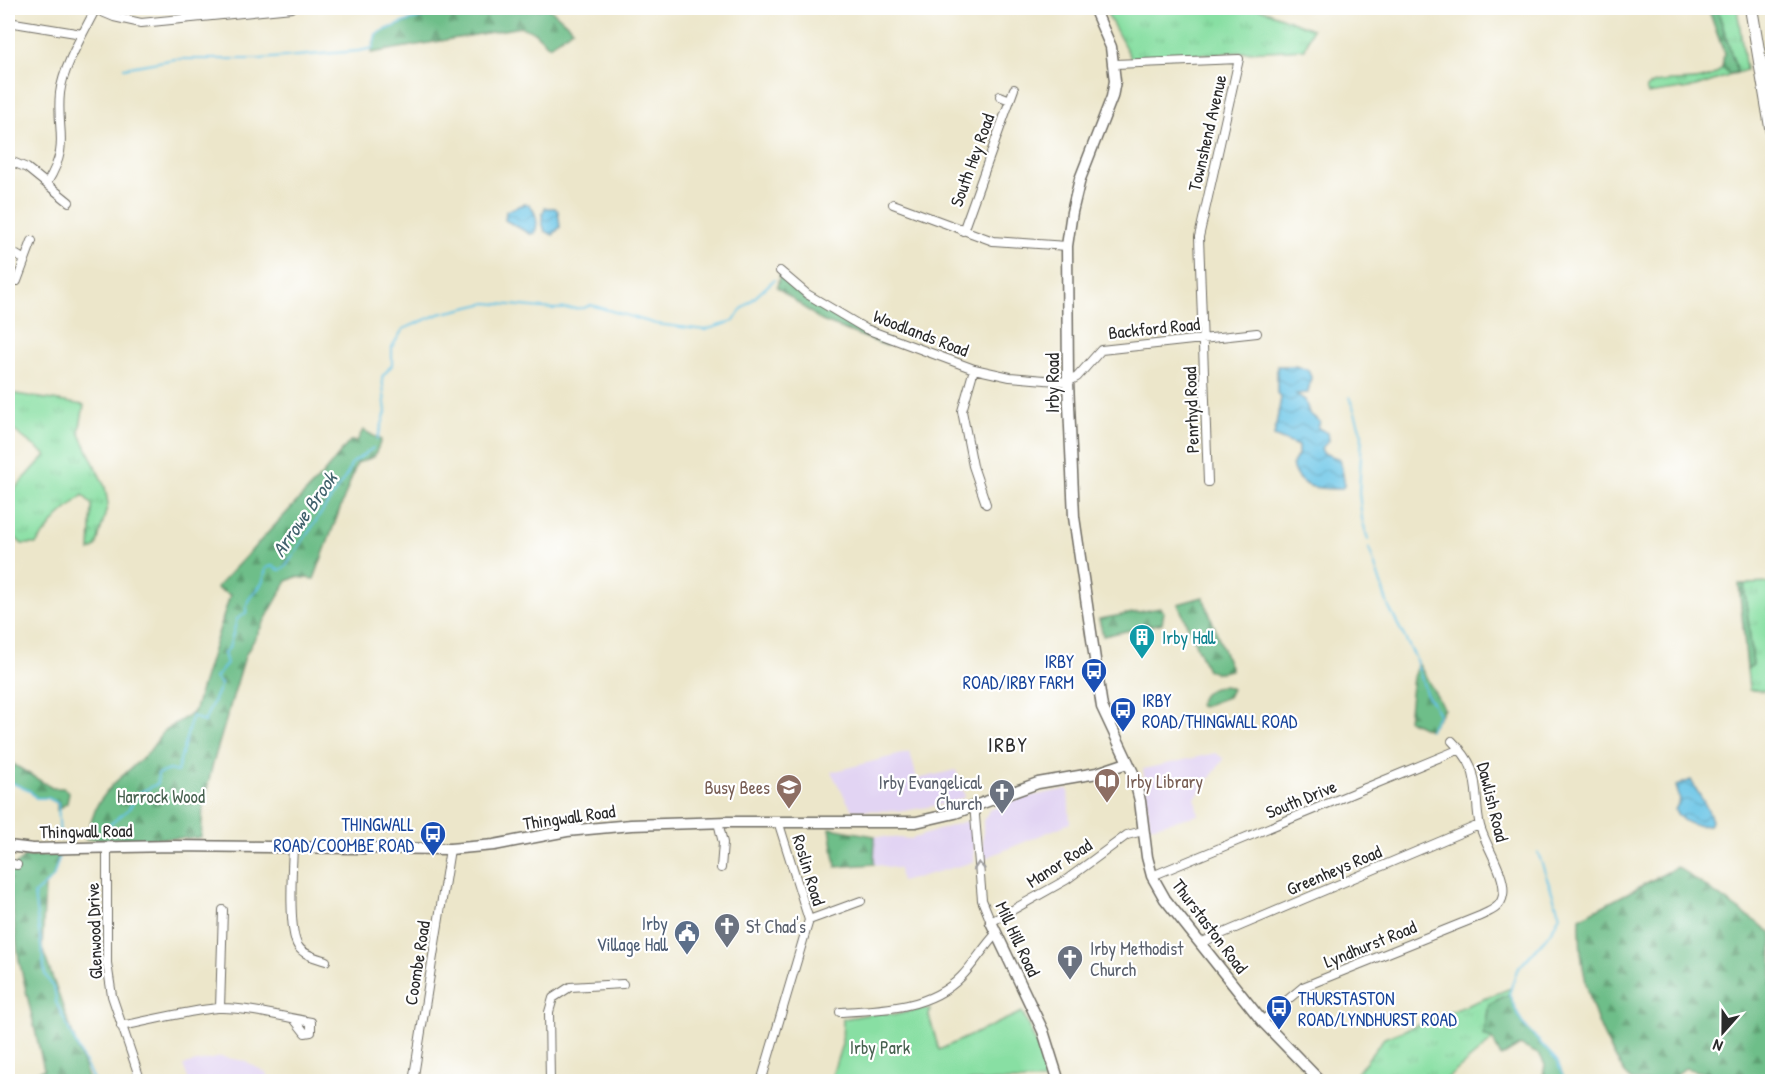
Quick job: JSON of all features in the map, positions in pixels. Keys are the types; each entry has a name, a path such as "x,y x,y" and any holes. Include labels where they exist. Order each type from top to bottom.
{"main road":[{"path":"1751,8 1773,133"}],"street":[{"path":"47,183 59,164 62,145 60,92 82,34 96,8 114,17 141,22 292,8"},
{"name":"Irby Road","path":"1094,8 1106,30 1115,64 1112,97 1080,179 1067,246 1068,382 1074,517 1096,670 1102,707 1127,763"},
{"path":"8,22 82,34"},
{"name":"Townshend Avenue","path":"1115,64 1239,59 1199,237 1204,338"},
{"name":"South Hey Road","path":"963,231 1014,88"},
{"name":"South Hey Road","path":"1000,96 1010,100"},
{"path":"8,160 27,168 69,202"},
{"path":"893,204 993,241 1067,246"},
{"path":"10,279 17,281 32,241"},
{"path":"8,250 25,260"},
{"name":"Woodlands Road","path":"780,271 807,294 866,329 974,369 1010,377 1068,382"},
{"name":"Backford Road","path":"1068,382 1077,377 1101,350 1257,333"},
{"name":"Penrhyd Road","path":"1204,338 1208,482"},
{"path":"974,369 962,411 973,466 986,504"},
{"name":"Dawlish Road","path":"1452,741 1461,749 1470,765 1478,791 1479,825 1504,893 1497,908"},
{"name":"South Drive","path":"1152,876 1461,749"},
{"name":"Thingwall Road","path":"8,846 33,849 450,849 494,845 567,831 718,822 907,823 955,813 974,804 1038,783 1097,773 1127,763"},
{"name":"Thurstaston Road","path":"1127,763 1133,773 1140,801 1152,876 1165,899 1262,1021 1322,1082"},
{"name":"Mill Hill Road","path":"974,804 981,900 1043,1031 1059,1082"},
{"name":"Roslin Road","path":"761,1082 809,920 778,821"},
{"path":"718,822 723,843 721,868"},
{"name":"Greenheys Road","path":"1200,943 1479,825"},
{"name":"Manor Road","path":"991,922 1066,880 1127,835 1143,831"},
{"name":"Glenwood Drive","path":"107,848 107,963 112,996 141,1082"},
{"path":"293,848 291,892 296,941 304,952 326,961"},
{"name":"Coombe Road","path":"413,1082 450,849"},
{"path":"8,863 17,865"},
{"path":"809,920 861,901"},
{"name":"Lyndhurst Road","path":"1262,1021 1303,987 1497,908"},
{"path":"220,1008 223,910"},
{"path":"840,1012 916,1004 929,999 944,991 962,976 996,934"},
{"path":"550,1082 549,1012 553,998 570,987 623,984"},
{"path":"121,1026 220,1008 294,1019"}],"shaded area":[{"path":"910,752 917,779 956,770 965,797 944,804 904,811 852,810 831,772"},
{"path":"1216,753 1224,759 1195,798 1198,815 1150,827 1143,769"},
{"path":"1068,789 1070,823 983,859 983,823 989,810 1021,798"},
{"path":"966,821 973,825 974,862 901,882 899,869 874,864 875,836 911,839"},
{"path":"221,1057 245,1061 268,1074 268,1078 284,1081 189,1081 183,1065"}],"green space":[{"path":"467,8 549,8 573,29 549,46 534,32 521,27 371,53 376,34 409,21"},
{"path":"1104,8 1258,8 1312,29 1305,49 1131,58"},
{"path":"1708,8 1717,8 1737,72 1730,74 1722,68 1724,53"},
{"path":"1717,8 1737,8 1746,70 1696,87 1648,94 1646,89 1652,84 1704,78 1714,75 1722,68 1730,74 1737,72"},
{"path":"780,273 805,299 889,341 887,346 822,321 777,287"},
{"path":"10,393 84,405 79,432 105,487 108,504 96,547 90,551 92,505 83,495 58,517 36,544 22,544 8,531 8,496 46,455 8,426 8,396"},
{"name":"Harrock Wood","path":"363,430 381,440 374,457 357,463 314,579 296,577 287,581 245,656 212,767 203,807 201,838 85,839 97,805 112,785 148,753 164,731 194,712 230,595 216,588 323,474 350,441 357,441"},
{"path":"1772,583 1772,691 1749,690 1747,669 1753,665 1744,584"},
{"path":"1739,584 1744,584 1753,665 1747,669"},
{"path":"1203,597 1231,670 1216,673 1207,670 1178,604"},
{"path":"1160,608 1164,612 1162,623 1103,636 1099,619"},
{"path":"1418,663 1444,709 1429,730 1408,720 1413,677"},
{"path":"1225,686 1232,689 1228,697 1201,707 1199,705 1202,696 1208,691"},
{"path":"8,761 52,788 63,788 69,792 67,803 57,810 57,803 48,798 36,798 30,791 8,781"},
{"path":"830,828 875,836 874,864 836,867"},
{"path":"59,855 53,878 45,885 42,948 89,1081 22,1081 44,1069 19,960 8,873 24,857"},
{"path":"1677,867 1772,933 1772,1081 1737,1081 1685,1068 1668,1081 1631,1081 1599,1025 1582,961 1580,918"},
{"path":"1511,988 1509,994 1489,1004 1484,1035 1493,1040 1444,1081 1423,1081 1416,1075 1410,1081 1350,1082 1384,1038"},
{"path":"1509,994 1522,1023 1557,1061 1564,1078 1557,1081 1542,1081 1545,1065 1540,1055 1520,1045 1501,1057 1493,1040 1484,1035 1489,1004"},
{"name":"Irby Park","path":"930,1009 929,1016 939,1050 1022,1012 1053,1081 830,1082 842,1044 843,1019 881,1012 895,1015"}],"water":[{"path":"524,204 530,205 535,214 537,225 535,233 530,234 505,220 506,211"},
{"path":"545,208 555,208 558,211 560,227 553,235 545,231 543,225 542,217"},
{"path":"1277,366 1295,366 1308,370 1311,377 1308,393 1296,394 1305,400 1309,413 1320,422 1318,428 1328,433 1329,441 1321,448 1323,453 1340,459 1345,485 1341,489 1317,488 1304,483 1295,473 1292,465 1298,455 1298,446 1274,436 1281,398 1277,393"},
{"path":"1691,780 1712,821 1709,825 1689,824 1681,819 1675,810 1680,800 1676,786"}],"waterway":[{"path":"124,68 175,59 259,59 359,51 373,48 376,34 405,22 431,15"},
{"name":"Arrowe Brook","path":"377,440 386,412 382,377 392,365 392,347 403,329 439,314 487,303 554,309 584,308 591,305 656,324 705,330 734,321 741,310 774,280"},
{"path":"1350,397 1362,435 1359,493 1362,519 1368,540"},
{"name":"Arrowe Brook","path":"108,826 129,809 139,793 157,784 158,774 169,770 177,772 192,716 204,722 221,684 215,678 227,664 224,653 229,648 237,619 246,613 248,602 262,583 266,568 272,566 280,570 286,566 348,473 351,464 373,448"},
{"path":"1369,548 1389,608 1415,657 1426,693 1439,714 1429,730"},
{"path":"8,781 30,791 36,798 48,798 58,803 60,840"},
{"path":"1538,853 1560,915 1551,932 1517,970 1509,994 1522,1023 1557,1061 1565,1082"},
{"name":"Arrowe Brook","path":"59,858 53,878 34,894 45,974 55,991 56,1002 94,1082"}],"place":[{"name":"Irby Hall","path":"1142,660"},
{"name":"IRBY ROAD/IRBY FARM","path":"1094,694"},
{"name":"IRBY ROAD/THINGWALL ROAD","path":"1123,733"},
{"name":"Irby Library","path":"1107,804"},
{"name":"Busy Bees","path":"789,810"},
{"name":"Irby Evangelical Church","path":"1002,815"},
{"name":"THINGWALL ROAD/COOMBE ROAD","path":"433,857"},
{"name":"St Chad's","path":"727,949"},
{"name":"Irby Village Hall","path":"687,956"},
{"name":"Irby Methodist Church","path":"1070,981"},
{"name":"THURSTASTON ROAD/LYNDHURST ROAD","path":"1279,1031"}],"district":[{"name":"IRBY","path":"1008,744"}]}
